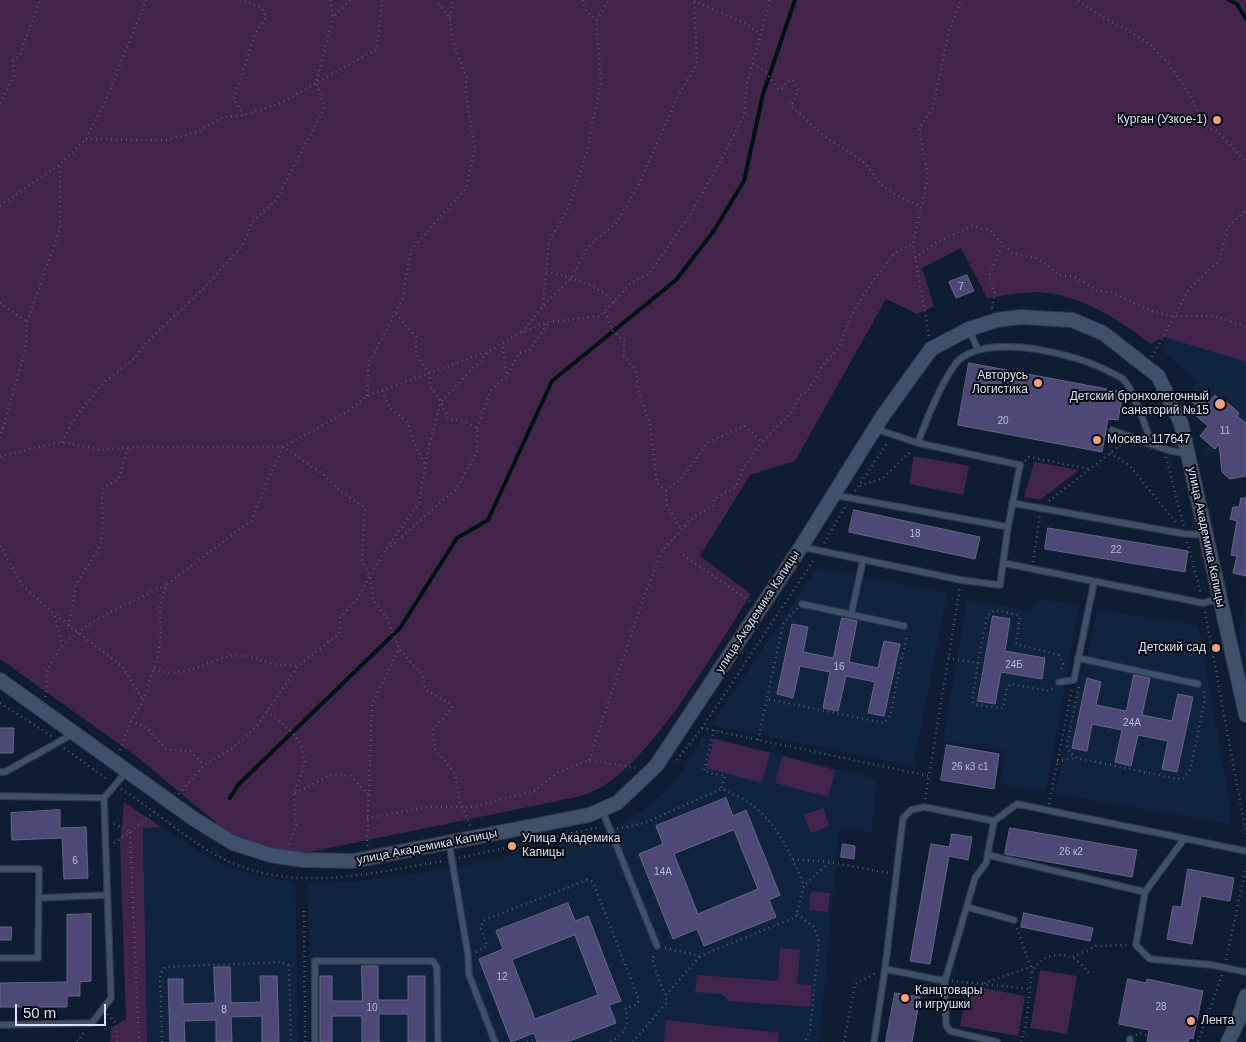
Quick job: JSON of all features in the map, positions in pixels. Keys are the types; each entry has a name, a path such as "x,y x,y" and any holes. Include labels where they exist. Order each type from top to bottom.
{"street":[{"name":"улица Академика Капицы","path":"0,680 233,844 270,855 302,860 353,861 560,821 602,810 617,803 656,766 801,547 875,428 931,349 969,329 997,320 1021,317 1072,320 1103,332 1158,376 1181,423 1246,714"},
{"path":"1228,1042 1246,996"}],"lane":[{"path":"969,329 978,350"},
{"path":"918,443 927,416 960,360 978,350 1016,347 1057,353 1091,362 1123,379 1138,408 1152,445"},
{"path":"801,547 961,580 1000,585 1012,503 1020,465 918,443 892,436 875,428"},
{"path":"1112,430 1164,449 1188,454"},
{"path":"833,495 1008,527"},
{"path":"1012,503 1185,534 1207,535"},
{"path":"851,615 863,560"},
{"path":"1003,563 1203,603 1220,599"},
{"path":"1059,682 1074,680 1094,582"},
{"path":"802,604 904,626"},
{"path":"1078,658 1198,684"},
{"path":"0,772 5,772 75,732"},
{"path":"0,1025 92,1023 111,998 104,798 127,771"},
{"path":"0,796 104,798"},
{"path":"998,1042 950,1031 946,1025 946,981 975,878 986,863 994,821 1017,804 1246,851"},
{"path":"874,1042 885,969 903,818 911,810 924,807 994,821"},
{"path":"602,810 657,946"},
{"path":"1184,839 1145,892 1136,945 1150,959 1212,965 1246,972"},
{"path":"449,843 468,955 469,975 495,1042"},
{"path":"988,855 1145,892"},
{"path":"0,869 39,869 38,958 0,958"},
{"path":"39,898 106,895"},
{"path":"967,907 1014,920"},
{"path":"315,1042 315,961 433,961 437,968 438,1042"},
{"path":"885,969 946,981"}],"path":[{"path":"0,103 14,76 12,61 20,54 40,0"},
{"path":"0,206 60,164 86,139 105,102 146,0"},
{"path":"240,0 262,8 266,17 254,34 234,99 244,115"},
{"path":"62,442 75,418 103,383 135,358 146,343 203,289 243,245 250,224 276,200 325,107 316,83 333,17 330,0"},
{"path":"333,17 350,0"},
{"path":"86,139 165,140 198,132 223,118 244,115 281,103 377,50 382,0"},
{"path":"436,0 450,18"},
{"path":"367,396 369,363 402,300 411,250 466,188 475,148 466,95 466,76 452,39 450,18 453,0"},
{"path":"582,0 586,10 596,21"},
{"path":"543,306 549,241 567,211 586,155 601,81 596,21 609,0"},
{"path":"0,456 62,442 102,450 129,447 283,447 348,411 367,396 489,351 520,334 549,322 600,316 631,283 648,274 688,218 719,164 744,115 747,84 770,0"},
{"path":"930,340 913,244 928,177 919,128 933,108 949,31 961,0"},
{"path":"1079,0 1150,46 1169,66 1197,108 1205,127 1217,131 1246,162"},
{"path":"520,334 543,306 572,277 587,248 617,222 638,186 678,96 697,64 694,1 745,23 761,34"},
{"path":"753,64 766,72 778,89 783,88 788,81 794,80 798,90 791,106 823,135 865,163 880,184 894,194 920,206"},
{"path":"0,438 26,347 27,322 60,229 60,164"},
{"path":"1152,359 1189,288 1219,261 1228,227 1246,210"},
{"path":"915,258 939,241 972,226 989,230 1012,253 1036,258 1048,264 1059,275 1075,277 1098,291 1113,293 1151,311 1173,316 1215,316 1246,327"},
{"path":"991,312 995,292 989,277 1003,243"},
{"path":"589,760 646,591 662,551 692,518 713,506 714,499 736,487 743,468 762,442 792,412 800,395 807,392 824,365 840,346 851,314 874,279 895,253 913,244"},
{"path":"546,272 572,277 600,289 615,302"},
{"path":"0,303 27,322"},
{"path":"605,312 613,331 624,341 624,356 636,372 638,390 650,424 657,483 666,491 667,505 681,530"},
{"path":"396,313 416,337 416,354 429,373 430,386 441,402 448,418 460,420 477,428"},
{"path":"384,552 457,488 477,452 477,428 491,390 507,376 519,353 529,351 549,322"},
{"path":"502,344 507,376"},
{"path":"178,796 204,765 232,748 258,725 298,666 339,634 340,618 356,599 384,552 419,503 425,465 441,402 489,351"},
{"path":"382,391 389,407 408,423 413,441 425,465"},
{"path":"666,491 681,479 708,442 746,426 762,442"},
{"path":"674,764 702,728 819,551 850,499 892,436"},
{"path":"1032,569 1040,508 1130,437"},
{"path":"858,487 883,478 918,443"},
{"path":"69,626 76,585 100,546 102,490 119,478 129,447"},
{"path":"283,447 323,474 342,492 365,508 362,560 370,578 373,600 387,618 399,649 422,674 426,690 451,704 452,708 433,730 435,749 455,774 462,807 472,829"},
{"path":"44,697 48,686 48,671 62,646 78,632 166,585 252,520 266,483 283,447"},
{"path":"1164,449 1203,603 1246,834"},
{"path":"1110,453 1129,465 1185,534"},
{"path":"1020,465 1029,458 1089,469"},
{"path":"0,546 23,586 69,626 122,666 143,700"},
{"path":"683,555 752,603"},
{"path":"924,807 961,580"},
{"path":"120,750 130,721 143,700 154,669 161,635 160,608 166,585"},
{"path":"758,740 783,624 802,604"},
{"path":"995,610 1016,614 1020,618 1016,644 1019,647 1059,655 1062,664 1059,682 1049,691 1010,684 1007,688 1004,706 1001,709 976,705 972,701 978,664 989,612 995,610"},
{"path":"55,614 62,646"},
{"path":"767,699 884,722 890,716 908,632 904,626"},
{"path":"368,849 367,818 372,704 399,649"},
{"path":"154,669 165,674 194,669 231,657 247,655 275,664 298,666"},
{"path":"948,658 978,664"},
{"path":"1077,758 1066,748 1079,687 1091,661"},
{"path":"1048,809 1074,680"},
{"path":"1057,761 1077,758 1183,779 1190,770 1205,699 1205,693 1198,684"},
{"path":"268,711 284,724 300,743 305,762 294,794 296,825 288,848"},
{"path":"130,721 147,728 166,749 190,751 204,765"},
{"path":"702,728 929,776"},
{"path":"714,730 704,771 725,776 722,789"},
{"path":"367,818 428,807 473,807 534,791 559,772 589,760 639,768"},
{"path":"294,794 333,774 351,776 369,795"},
{"path":"114,785 155,811 202,847 255,873 303,879 358,875 452,859 594,830 608,823"},
{"path":"610,830 645,823 722,789 747,801 764,814 782,836 804,885"},
{"path":"105,849 130,832 155,811"},
{"path":"105,819 130,832"},
{"path":"130,832 139,1042"},
{"path":"793,859 830,862 896,874"},
{"path":"666,995 700,956 796,917 804,885 830,862"},
{"path":"1198,1042 1224,968 1246,867"},
{"path":"468,955 486,948 487,944 481,929 483,921 587,880 593,882 639,1000 636,1005 625,1009 629,1019 626,1027 618,1039 610,1042"},
{"path":"304,911 304,1042"},
{"path":"797,914 814,927 820,948 810,1030 805,1041"},
{"path":"1014,920 1032,972"},
{"path":"1073,957 1096,946 1136,945"},
{"path":"657,946 700,956"},
{"path":"983,984 1030,967 1047,957 1060,954 1073,957 1083,964 1089,974"},
{"path":"633,1042 667,1002 652,959"},
{"path":"162,1042 160,974 165,967 282,962 288,965 289,968 291,1042"},
{"path":"1021,1042 1026,1024 1032,972 1037,964"},
{"path":"844,1042 855,984 885,969"},
{"path":"946,981 1030,990"},
{"path":"104,1009 116,1024 117,1042"},
{"path":"1130,1040 1139,1033 1178,1042"},
{"path":"77,1042 80,1038"},
{"path":"528,1042 533,1040 535,1042"}],"shaded area":[{"path":"0,0 1246,0 1246,362 1164,337 1151,344 1112,317 1069,297 1037,292 987,298 961,248 922,268 934,306 917,314 886,299 795,461 750,475 700,556 751,594 702,672 662,728 641,753 619,774 598,789 577,797 300,854 237,840 136,756 0,659"},
{"name":"Детский бронхолегочный санаторий №15","path":"1164,337 1246,362 1246,476 1215,449 1207,458 1202,453 1209,444 1200,436 1208,426 1195,415 1200,409 1189,399 1195,391 1191,388 1197,381 1164,352"},
{"path":"914,456 969,466 963,495 909,484"},
{"path":"1034,462 1079,470 1040,500 1024,497"},
{"path":"817,568 947,594 913,766 711,725"},
{"path":"1038,599 1079,605 1046,792 1000,783 1005,751 943,741 967,600 1028,610 1033,608"},
{"path":"1246,601 1246,664 1239,633"},
{"path":"1097,610 1198,625 1230,807 1229,824 1055,793 1076,685 1084,670"},
{"path":"704,735 877,779 871,832 839,828 819,1042 311,1042 308,884 359,881 448,869 576,842 603,833 640,813 663,794 682,773"},
{"path":"714,739 770,753 762,783 706,768"},
{"path":"782,756 835,770 828,797 775,783"},
{"path":"124,802 161,827 143,828 147,1042 110,1042 111,1028 126,1019 120,844"},
{"path":"823,808 829,826 811,833 804,815"},
{"path":"143,827 161,827 199,852 226,865 254,875 295,882 298,1042 147,1042"},
{"path":"811,891 830,893 828,912 809,910"},
{"path":"780,948 800,950 797,984 812,985 810,1007 729,1001 722,994 695,992 697,975 778,981"},
{"path":"1040,970 1077,976 1067,1034 1030,1028"},
{"path":"968,985 1025,996 1018,1036 960,1026"},
{"path":"666,1020 779,1033 778,1042 664,1042"}],"building":[{"path":"967,275 974,291 956,298 949,282"},
{"path":"969,363 1123,392 1118,420 1108,419 1102,452 958,425"},
{"path":"1195,391 1207,404 1215,395 1220,399 1221,397 1239,413 1237,416 1246,423 1246,476 1230,479 1222,472 1219,444 1215,449 1200,436 1208,426 1195,415 1200,409 1189,399"},
{"path":"1241,498 1246,498 1246,576 1233,573 1237,556 1231,555 1237,521 1230,519 1233,507 1239,507"},
{"path":"854,510 980,537 975,559 849,532"},
{"path":"1048,528 1188,551 1185,572 1045,549"},
{"path":"993,616 1010,619 1005,651 1045,658 1042,679 1001,672 995,704 978,701"},
{"path":"842,618 857,621 849,662 878,668 884,641 900,644 884,716 868,713 875,682 846,676 838,711 823,708 830,672 800,666 793,698 777,694 792,624 808,627 803,652 833,658"},
{"path":"1134,675 1150,678 1142,715 1172,721 1178,694 1193,697 1177,772 1162,769 1168,741 1138,735 1131,766 1115,762 1122,730 1092,724 1087,751 1072,748 1087,678 1101,682 1096,705 1126,711"},
{"path":"0,728 14,728 13,753 0,753"},
{"path":"947,745 999,754 994,789 941,780"},
{"path":"726,798 733,816 746,810 780,895 769,900 776,917 704,946 697,929 673,939 639,854 663,844 656,826","holes":["734,830 758,889 698,914 674,854"]},
{"path":"60,810 60,828 86,827 88,878 64,879 62,838 12,840 11,813"},
{"path":"1010,828 1137,850 1132,877 1005,854"},
{"path":"952,834 972,837 968,860 949,856 930,964 910,961 931,844 949,847"},
{"path":"843,844 855,846 854,859 841,857"},
{"path":"1188,869 1234,878 1230,901 1201,896 1192,944 1167,939 1173,906 1181,907"},
{"path":"568,903 575,921 588,916 621,1001 609,1005 616,1023 567,1042 537,1042 534,1033 511,1042 479,959 503,949 496,931","holes":["575,935 598,995 535,1019 512,960"]},
{"path":"1024,913 1093,928 1090,941 1021,927"},
{"path":"91,914 91,981 80,982 80,996 67,996 67,1007 0,1007 0,983 67,982 67,915"},
{"path":"0,927 12,927 11,940 0,940"},
{"path":"362,966 378,966 378,1000 408,1000 408,976 425,976 425,1042 408,1042 408,1014 379,1014 379,1042 362,1042 362,1016 332,1016 332,1042 320,1042 320,976 332,976 332,1001 362,1001"},
{"path":"214,967 230,967 231,1003 261,1002 260,976 277,976 279,1042 262,1042 262,1016 231,1017 232,1042 216,1042 216,1020 184,1021 185,1042 170,1042 168,979 183,979 183,1004 215,1003"},
{"path":"1128,979 1146,983 1147,979 1203,991 1193,1039 1189,1038 1188,1042 1147,1042 1149,1030 1119,1024"},
{"path":"895,993 920,997 912,1042 886,1042"}],"waterway":[{"path":"230,798 238,785 400,628 457,538 488,520 552,381 676,280 713,232 744,181 763,94 795,0"},
{"path":"1229,0 1237,4 1246,19"}],"place":[{"name":"Курган (Узкое-1)","path":"1217,120"},
{"name":"Авторусь Логистика","path":"1038,383"},
{"name":"Детский бронхолегочный санаторий №15","path":"1220,404"},
{"name":"Москва 117647","path":"1097,440"},
{"name":"Детский сад","path":"1216,648"},
{"name":"Улица Академика Капицы","path":"512,846"},
{"name":"Канцтовары и игрушки","path":"905,998"},
{"name":"Лента","path":"1191,1021"}]}
